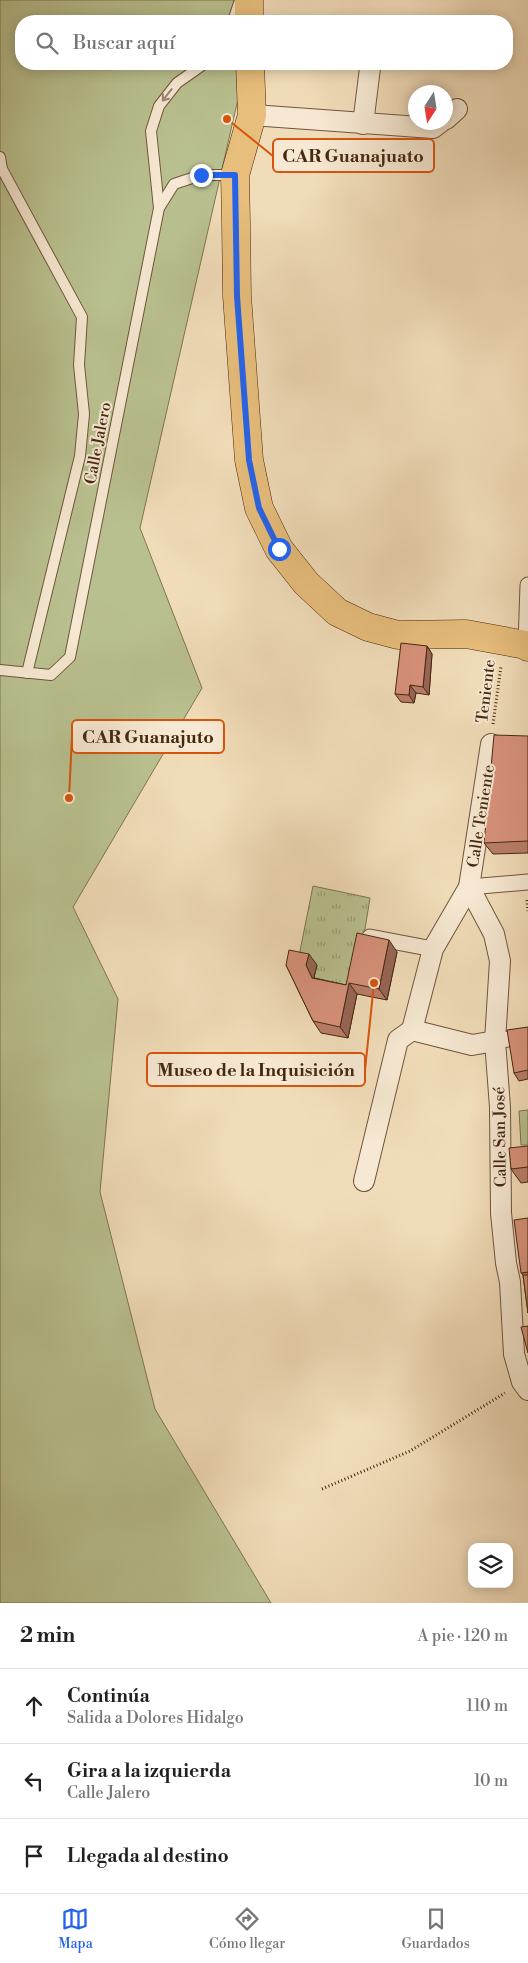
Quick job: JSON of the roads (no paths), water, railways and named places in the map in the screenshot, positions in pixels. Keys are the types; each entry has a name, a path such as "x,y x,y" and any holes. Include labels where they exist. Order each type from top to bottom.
{"main road":[{"path":"249,0 249,15"},
{"path":"250,70 252,115 235,175 237,296 249,460 259,508 279,549 306,583 337,612 368,627 398,635 466,634 519,645"}],"street":[{"path":"363,124 370,70"},
{"path":"252,115 408,127"},
{"path":"519,645 528,585"},
{"name":"Calle Teniente","path":"469,887 491,744"},
{"path":"364,1181 398,1040 412,1030 433,949 469,887 528,882"},
{"name":"Calle San José","path":"469,887 494,934 500,961 495,1041 500,1107 500,1213 510,1282 514,1354 525,1386"},
{"path":"369,937 433,949"},
{"path":"412,1030 472,1045 528,1036"}],"lane":[{"path":"235,15 241,0"},
{"name":"Calle Jalero","path":"27,672 51,675 70,657 159,208 152,131 159,106 177,83 195,70"},
{"path":"0,158 2,169 82,317 80,365 84,414 80,456 27,672 0,670"},
{"name":"Calle Jalero","path":"159,208 174,184 201,175 235,175"}],"place":[{"name":"CAR Guanajuato","path":"227,119"},
{"name":"CAR Guanajuto","path":"69,798"},
{"name":"Museo de la Inquisición","path":"374,983"}]}
